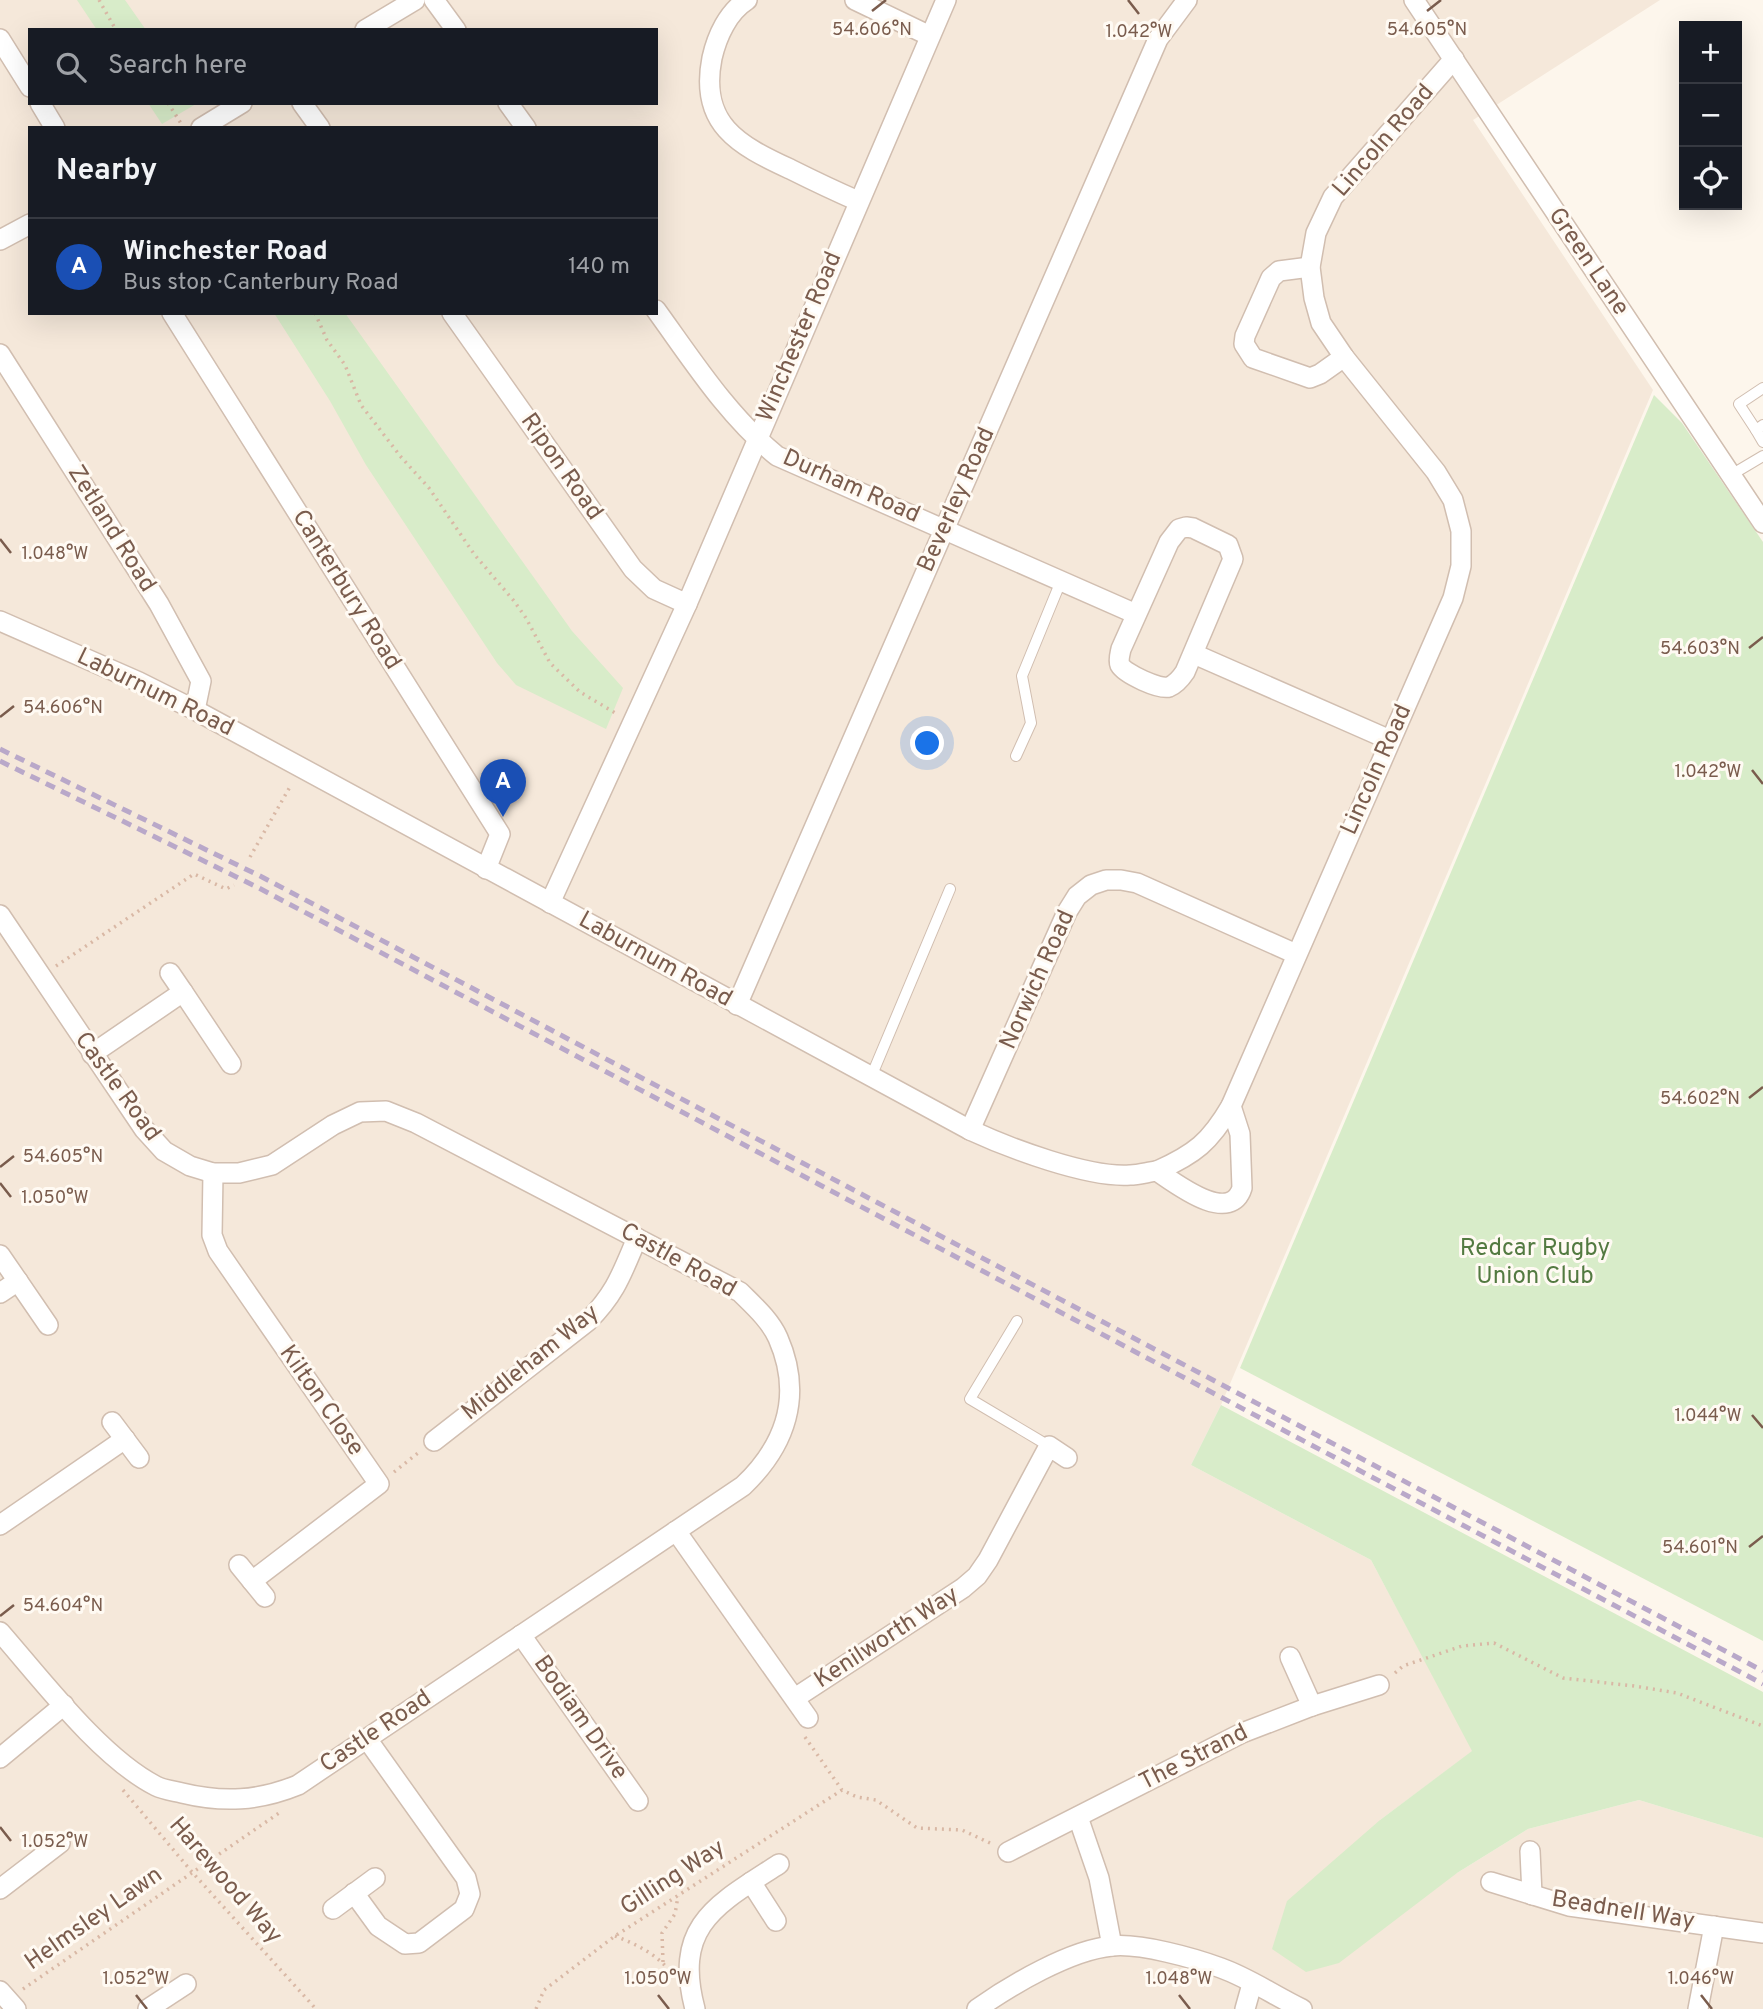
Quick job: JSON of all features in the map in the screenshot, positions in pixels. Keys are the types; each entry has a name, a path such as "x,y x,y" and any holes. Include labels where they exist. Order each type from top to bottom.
{"street":[{"path":"368,28 415,0"},
{"path":"434,0 455,28"},
{"path":"747,0 739,6 716,39 710,71 712,103 730,135 748,150 858,201"},
{"path":"855,0 930,36"},
{"name":"Winchester Road","path":"550,903 687,604 946,0"},
{"name":"Beverley Road","path":"737,1004 1158,39 1187,0"},
{"name":"Green Lane","path":"1414,0 1763,523"},
{"path":"0,39 28,84"},
{"name":"Lincoln Road","path":"1157,1171 1200,1146 1217,1130 1231,1105 1453,598 1461,566 1461,531 1452,500 1436,472 1344,357 1321,323 1310,267 1316,233 1333,197 1454,59"},
{"path":"41,105 54,126"},
{"path":"204,126 239,105"},
{"path":"303,105 319,126"},
{"path":"509,105 525,126"},
{"path":"0,240 28,224"},
{"path":"1310,267 1279,271 1271,278 1245,336 1244,344 1253,358 1310,378 1344,357"},
{"name":"Durham Road","path":"658,313 722,402 756,439 777,456 1136,614"},
{"name":"Canterbury Road","path":"173,315 500,834 486,869"},
{"name":"Ripon Road","path":"453,315 633,569 654,589 687,604"},
{"name":"Zetland Road","path":"0,355 159,604 201,681 195,710"},
{"path":"1193,528 1228,545 1233,559 1230,569 1185,672 1171,686 1161,688 1127,673 1120,666 1121,649 1136,614 1169,542 1179,529 1193,528"},
{"name":"Laburnum Road","path":"0,621 139,682 195,710 970,1130 1027,1153 1101,1173 1128,1175 1157,1171"},
{"path":"1194,654 1390,740"},
{"name":"Norwich Road","path":"970,1130 1067,912 1077,896 1091,885 1106,880 1136,883 1296,954"},
{"name":"Castle Road","path":"0,915 92,1055 144,1129 164,1151 190,1166 213,1172 239,1173 272,1165 333,1125 360,1112 386,1111 416,1123 740,1292 765,1317 777,1337 785,1361 789,1387 783,1433 758,1472 743,1486 298,1785 272,1795 229,1800 198,1797 158,1787 119,1762 0,1632"},
{"path":"170,973 231,1064"},
{"path":"92,1055 183,992"},
{"path":"1157,1171 1192,1196 1230,1203 1240,1194 1242,1188 1240,1134 1231,1105"},
{"name":"Kilton Close","path":"213,1172 212,1236 218,1251 379,1484"},
{"name":"Middleham Way","path":"433,1441 596,1314 613,1294 637,1238"},
{"path":"0,1255 48,1325"},
{"path":"0,1293 18,1281"},
{"path":"112,1422 139,1458"},
{"path":"0,1525 125,1439"},
{"path":"1049,1446 1067,1458"},
{"name":"Kenilworth Way","path":"795,1698 963,1588 977,1576 1049,1446"},
{"path":"252,1581 379,1484"},
{"name":"Kenilworth Way","path":"676,1531 808,1718"},
{"path":"239,1565 265,1597"},
{"name":"Bodiam Drive","path":"521,1635 638,1801"},
{"path":"1290,1657 1312,1706"},
{"name":"The Strand","path":"1008,1852 1241,1732 1379,1685"},
{"path":"0,1758 64,1705"},
{"path":"354,1893 378,1926 405,1944 419,1942 464,1909 470,1894 466,1878 367,1739"},
{"path":"1078,1817 1099,1878 1112,1946"},
{"path":"0,1889 60,1843"},
{"name":"Beadnell Way","path":"1530,1851 1532,1895"},
{"path":"693,2003 687,1962 694,1936 713,1910 779,1864"},
{"path":"333,1909 375,1878"},
{"path":"751,1882 776,1921"},
{"name":"Beadnell Way","path":"1491,1882 1569,1906 1763,1933"},
{"name":"Beadnell Way","path":"1698,2009 1714,1926"},
{"path":"977,2009 1032,1975 1071,1957 1112,1946 1167,1952 1223,1968 1302,2009"},
{"path":"148,2009 186,1984"},
{"path":"1245,2009 1252,1984"}],"lane":[{"path":"1763,388 1739,404 1759,428 1763,442"},
{"path":"1731,475 1763,456"},
{"path":"1016,756 1031,723 1022,676 1061,581"},
{"path":"870,1077 950,889"},
{"path":"1017,1321 970,1399 1049,1446"}],"path":[{"path":"99,0 115,28"},
{"path":"169,105 183,126"},
{"path":"316,315 327,340 345,365 361,405 429,488 474,554 514,601 550,663 580,692 632,721"},
{"path":"250,858 301,768"},
{"path":"40,976 194,874 226,889 234,885"},
{"path":"379,1484 433,1441"},
{"path":"1379,1685 1403,1666 1462,1646 1494,1643 1563,1678 1678,1693 1763,1726"},
{"path":"808,1718 803,1734 842,1790 857,1797 876,1800 917,1828 962,1830 1008,1852"},
{"name":"Harewood Way","path":"116,1781 192,1872 316,2009"},
{"name":"Gilling Way","path":"536,2009 544,1990 615,1936 842,1790"},
{"name":"Helmsley Lawn","path":"10,1998 280,1813"},
{"path":"663,1962 662,1933 676,1914 678,1896"},
{"path":"615,1936 636,1944 663,1962 693,2003"}],"shaded area":[{"path":"0,0 1660,0 1473,120 1653,390 1221,1405 1191,1465 1371,1560 1473,1751 1380,1820 1457,1873 1528,1829 1639,1800 1763,1838 1763,2009 0,2009"}],"green space":[{"path":"77,0 125,0 145,28 96,28"},
{"path":"149,105 194,105 162,124"},
{"path":"275,315 346,315 572,631 623,688 606,729 516,685 497,663 366,465 330,401"},
{"name":"Redcar Rugby Union Club","path":"1654,395 1682,423 1763,542 1763,1641 1240,1368"},
{"path":"1221,1405 1763,1692 1763,1838 1639,1800 1528,1829 1457,1873 1339,1963 1306,1972 1272,1949 1287,1901 1380,1820 1472,1751 1371,1560 1191,1465"}],"railway":[{"path":"0,749 262,877 1763,1671"},
{"path":"0,761 257,887 1763,1684"}],"place":[{"name":"Winchester Road","path":"503,817"}]}
